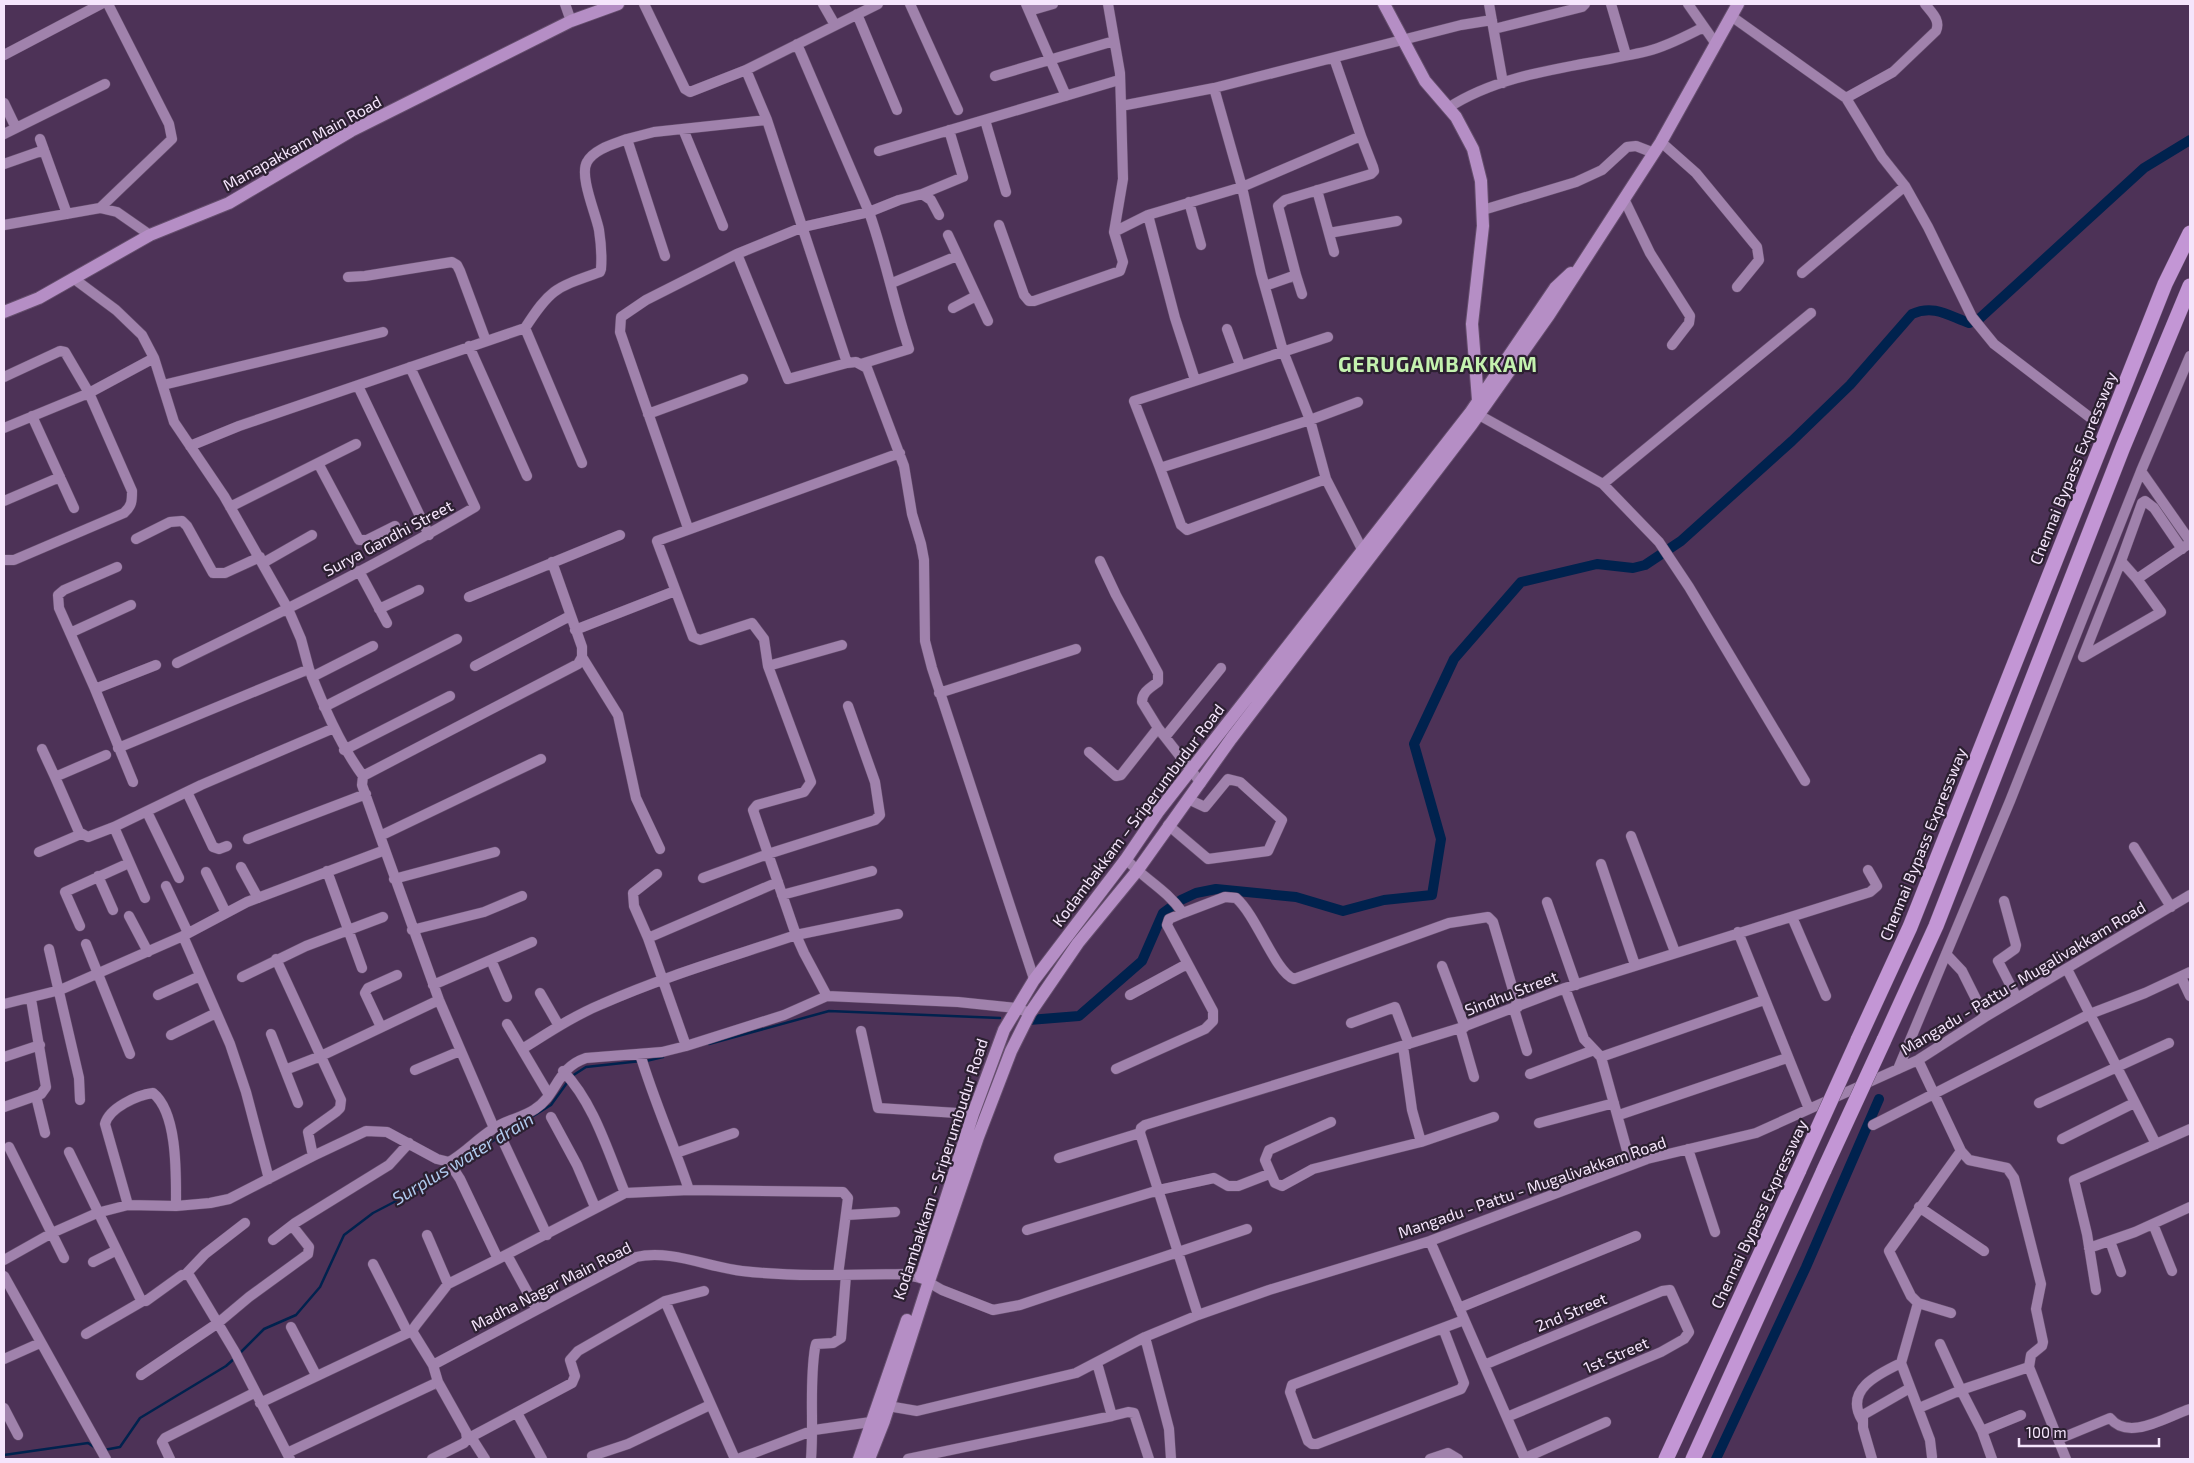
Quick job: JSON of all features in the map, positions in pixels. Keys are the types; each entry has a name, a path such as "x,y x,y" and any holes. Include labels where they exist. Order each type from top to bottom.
{"highway":[{"name":"Chennai Bypass Expressway","path":"1666,1459 1910,926 2165,284 2190,233"},
{"path":"1692,1459 1936,926 2123,448 2190,286"}],"main road":[{"name":"Manapakkam Main Road","path":"4,312 39,298 150,234 229,203 351,131 571,21 618,4"},
{"path":"1384,4 1402,41 1425,81 1456,117 1473,148 1481,181 1483,210 1472,324 1479,415"},
{"name":"Kodambakkam – Sriperumbudur Road","path":"868,1459 925,1280 973,1114 1004,1030 1016,1008 1034,979 1126,859 1158,812 1479,415 1562,297 1580,265 1661,142 1738,4"},
{"name":"Kodambakkam – Sriperumbudur Road","path":"925,1280 1011,1050 1030,1013 1078,943 1137,871 1168,825 1201,783 1365,556 1420,473 1470,413 1478,398 1555,288 1580,265"},
{"name":"Kodambakkam – Sriperumbudur Road","path":"859,1459 879,1421"}],"street":[{"path":"4,55 101,4"},
{"path":"100,208 172,139 169,124 108,4"},
{"path":"565,4 571,21"},
{"path":"644,4 684,89 690,92 746,70 878,4"},
{"path":"823,4 834,25"},
{"path":"910,4 958,110"},
{"path":"1053,4 1028,7 1066,96"},
{"path":"998,225 1026,299 1034,301 1120,272 1123,262 1114,232 1123,179 1121,106 1108,4"},
{"path":"1489,4 1503,83"},
{"path":"1121,106 1214,88 1461,25 1493,25 1585,4"},
{"path":"1611,4 1626,55"},
{"path":"1688,4 1716,44"},
{"path":"1846,98 1893,72 1936,31 1938,26 1937,18 1925,4"},
{"path":"857,14 897,110"},
{"path":"1731,16 1846,98 1882,157 1906,186 1972,317 1980,329 1994,344 2092,419"},
{"path":"1448,108 1485,87 1663,46 1704,27"},
{"path":"995,76 1114,42"},
{"path":"797,44 869,212 892,283 899,318 909,349 860,364"},
{"path":"1302,294 1278,206 1284,200 1374,171 1334,58"},
{"path":"746,70 767,120 848,363"},
{"path":"878,151 1119,80"},
{"path":"4,134 104,84"},
{"path":"1214,88 1242,187 1265,286 1283,350 1310,420 1326,479 1365,556"},
{"path":"4,103 16,128"},
{"path":"190,446 239,426 525,328 541,303 555,289 600,272 602,269 601,240 586,179 586,164 592,156 604,148 627,139 684,129 767,120"},
{"path":"985,120 1006,192"},
{"path":"684,129 724,226"},
{"path":"688,528 620,332 621,317 646,300 737,254 803,227 869,212 899,200 922,194 963,177 949,130"},
{"path":"1114,232 1148,215 1242,187 1361,136"},
{"path":"40,139 67,214"},
{"path":"627,139 664,256"},
{"path":"1661,142 1696,174 1757,247 1760,255 1759,260 1737,287"},
{"path":"1483,210 1576,182 1602,170 1628,147 1636,146 1654,153"},
{"path":"4,164 44,150"},
{"path":"1802,273 1906,186"},
{"path":"1317,190 1334,252"},
{"path":"922,194 931,200 939,215"},
{"path":"1624,199 1650,253 1690,316 1689,323 1672,345"},
{"path":"1188,202 1201,245"},
{"path":"4,225 100,208 117,212 150,234"},
{"path":"1148,215 1175,318 1195,380"},
{"path":"1329,233 1397,221"},
{"path":"948,235 988,321"},
{"path":"737,254 788,379 848,363 856,362 867,368 900,453 924,560 925,640 939,694 1034,979"},
{"path":"892,283 957,256"},
{"path":"348,277 452,262 457,265 486,341"},
{"path":"1265,286 1296,275"},
{"path":"73,278 116,310 142,335 154,358 174,422 230,507 288,609 301,639 324,707 344,750 363,776 362,785 412,930 460,1051 494,1128"},
{"path":"953,308 976,296"},
{"path":"1603,484 1811,313"},
{"path":"525,328 582,463"},
{"path":"1227,329 1240,365"},
{"path":"163,385 383,332"},
{"path":"1326,479 1187,530 1181,525 1134,401 1283,350 1328,338"},
{"path":"469,346 527,476"},
{"path":"4,377 60,351 65,352 89,393 132,491 130,508 14,560 4,560"},
{"path":"1898,1069 2010,801 2190,356"},
{"path":"4,428 89,393 154,358"},
{"name":"Surya Gandhi Street","path":"177,663 288,609 429,535 475,507 410,367"},
{"path":"648,414 743,379"},
{"path":"358,386 429,535"},
{"path":"1160,468 1310,420 1358,402"},
{"path":"1479,415 1603,484 1659,542 1671,557 1805,781"},
{"path":"32,416 74,508"},
{"path":"230,507 356,444"},
{"path":"827,996 796,935 754,814 754,807 804,792 811,782 768,666 764,639 752,624 696,640 690,633 656,541 900,453"},
{"path":"318,463 359,540 367,540 396,526"},
{"path":"2142,471 2187,545"},
{"path":"4,501 60,476"},
{"path":"2121,561 2161,612 2083,657 2142,503 2145,501 2154,508 2187,545"},
{"path":"136,539 170,522 182,521 187,526 213,573 225,573 261,560 312,535"},
{"path":"469,597 620,535"},
{"path":"2137,580 2187,545"},
{"path":"1100,561 1116,595 1158,672 1158,682 1146,691 1142,702 1158,728 1201,783"},
{"path":"552,562 582,657 618,715 636,798 660,849"},
{"path":"117,568 64,590 58,596 59,608 134,782"},
{"path":"358,571 387,624"},
{"path":"379,609 419,590"},
{"path":"575,630 675,591"},
{"path":"70,632 131,605"},
{"path":"475,666 570,616"},
{"path":"324,707 457,639"},
{"path":"768,666 842,645"},
{"path":"118,748 311,673 373,646"},
{"path":"939,694 1076,649"},
{"path":"363,776 572,668 578,664 582,657"},
{"path":"95,690 156,665"},
{"path":"1165,737 1221,668"},
{"path":"344,750 450,696"},
{"path":"703,878 768,854 875,820 880,814 875,782 848,706"},
{"path":"42,748 81,834 88,837 334,728"},
{"path":"1089,752 1116,776 1119,776 1158,728"},
{"path":"55,777 106,755"},
{"path":"380,836 541,758"},
{"path":"1168,825 1208,859 1268,851 1282,820 1240,782 1233,780 1228,779 1205,807 1188,799"},
{"path":"187,792 213,847 219,849 228,846"},
{"path":"248,839 366,794"},
{"path":"147,812 180,878"},
{"path":"114,827 145,898"},
{"path":"39,852 81,834"},
{"path":"1631,836 1675,952"},
{"path":"2134,847 2171,907"},
{"path":"4,1004 31,999 60,990 100,974 258,898 385,850"},
{"path":"394,879 495,852"},
{"path":"1126,859 1137,871 1170,895 1181,910"},
{"path":"80,926 65,892 129,863"},
{"path":"1601,864 1636,965"},
{"path":"242,867 258,898"},
{"name":"Sindhu Street","path":"1059,1158 1140,1133 1141,1128 1146,1125 1462,1028 1565,988 1874,890 1876,883 1868,870"},
{"path":"327,871 362,968"},
{"path":"782,895 872,871"},
{"path":"206,872 226,913"},
{"path":"657,874 632,896 634,906 648,938 686,1046"},
{"path":"98,876 113,910"},
{"path":"648,938 778,882"},
{"path":"166,886 186,934 200,976 230,1044 246,1092 269,1179"},
{"path":"412,930 484,912 522,896"},
{"name":"Mangadu - Pattu - Mugalivakkam Road","path":"884,1406 917,1411 1076,1373 1145,1337 1198,1315 1269,1290 1430,1241 1631,1165 1756,1133 1918,1060 2017,998 2190,896"},
{"path":"1116,1069 1211,1025 1213,1011 1167,925 1169,919 1181,910 1225,897 1236,898 1254,920 1284,972 1294,980 1449,923 1488,917 1493,922 1527,1051"},
{"path":"2004,900 2016,945 2014,949 1998,961 2017,998"},
{"path":"1547,902 1576,985"},
{"path":"522,1049 600,1004 662,980 796,935 898,914"},
{"path":"129,916 148,952"},
{"path":"1792,916 1826,996"},
{"path":"242,977 276,960 383,917"},
{"path":"1738,932 1809,1110"},
{"path":"433,985 532,942"},
{"path":"86,944 100,974 130,1054"},
{"path":"49,949 79,1078 80,1100"},
{"path":"1946,954 1962,970 1986,1017"},
{"path":"276,960 321,1056 341,1104 336,1112 308,1132 313,1156"},
{"path":"491,960 507,997"},
{"path":"1130,995 1187,964"},
{"path":"1442,966 1462,1028 1474,1077"},
{"path":"2067,969 2156,1144"},
{"path":"1873,1125 2090,1014 2186,974 2190,996"},
{"path":"380,1028 365,993 368,988 397,975"},
{"path":"158,995 200,976"},
{"path":"1565,988 1584,1039 1598,1054 1619,1115 1631,1165"},
{"path":"540,993 559,1026"},
{"path":"452,1165 460,1155 494,1128 535,1110 568,1076 574,1062 586,1058 642,1059 784,1015 827,996 1016,1008 1030,1013"},
{"path":"4,1107 36,1096 44,1091 46,1087 31,999"},
{"path":"285,1070 321,1056 439,1000"},
{"path":"1530,1074 1764,1000"},
{"path":"1351,1023 1395,1007 1406,1045 1412,1110 1421,1142"},
{"path":"171,1035 216,1013"},
{"path":"507,1024 549,1094"},
{"path":"861,1031 878,1108 973,1114"},
{"path":"271,1034 298,1103"},
{"path":"2039,1103 2169,1043"},
{"path":"4,1057 40,1044"},
{"path":"415,1070 460,1051"},
{"path":"1619,1115 1787,1058"},
{"path":"642,1059 689,1190"},
{"path":"1918,1060 1961,1151 1968,1160 2007,1168 2014,1178 2040,1284 2036,1304 2043,1342 2042,1346 2031,1355 2029,1367 2066,1459"},
{"path":"568,1076 593,1116 625,1193"},
{"path":"128,1205 105,1124 110,1112 116,1108 153,1093 163,1109 176,1148 176,1206"},
{"path":"36,1096 45,1133"},
{"path":"1539,1123 1614,1103"},
{"path":"2062,1139 2134,1103"},
{"path":"551,1117 577,1165 595,1207"},
{"path":"1331,1122 1269,1150 1264,1160 1269,1174 1275,1183 1282,1186 1313,1170 1421,1142 1494,1118"},
{"path":"2096,1290 2074,1180 2190,1128"},
{"path":"4,1260 52,1233 97,1213 128,1205 176,1206 210,1204 230,1199 313,1156 366,1132 387,1132 452,1165 503,1257 536,1308"},
{"path":"676,1153 734,1133"},
{"path":"1140,1133 1160,1190 1198,1315"},
{"path":"503,1141 547,1235"},
{"path":"273,1240 295,1223 389,1165 409,1143"},
{"path":"8,1147 64,1258"},
{"path":"1688,1149 1715,1232"},
{"path":"1951,1313 1918,1303 1911,1296 1889,1252 1919,1207 1961,1151"},
{"path":"68,1152 115,1251 143,1302"},
{"path":"1027,1230 1160,1190 1214,1178 1228,1186 1238,1186 1269,1174"},
{"path":"260,1403 410,1332 448,1284 547,1235 595,1207 625,1193 689,1190 840,1191 847,1194 848,1198 842,1275 841,1338 833,1343 816,1344 814,1348 812,1398 814,1430 811,1459"},
{"path":"1919,1207 1984,1251"},
{"path":"2089,1248 2153,1224 2190,1207"},
{"path":"846,1215 895,1212"},
{"path":"86,1334 143,1302 186,1274 205,1254 245,1223"},
{"path":"141,1375 218,1323 249,1297 308,1254 309,1248 294,1228 295,1223"},
{"path":"2153,1224 2172,1271"},
{"name":"Madha Nagar Main Road","path":"433,1365 636,1256 652,1253 740,1271 842,1275 903,1274 925,1280 942,1290 993,1310 1005,1308 1246,1229"},
{"path":"427,1235 448,1284"},
{"path":"1459,1308 1636,1236"},
{"path":"1430,1241 1525,1459 1606,1422"},
{"path":"2110,1241 2121,1272"},
{"path":"92,1262 115,1251"},
{"path":"373,1264 410,1332 433,1365 438,1382 469,1438 485,1459"},
{"path":"186,1274 191,1276 218,1323 288,1456 438,1382"},
{"path":"4,1276 104,1454"},
{"name":"2nd Street","path":"1484,1365 1662,1291 1670,1290"},
{"name":"1st Street","path":"1507,1417 1630,1366 1684,1339 1689,1332 1670,1290"},
{"path":"432,1459 576,1380 570,1360 578,1350 665,1301 704,1291"},
{"path":"665,1301 710,1405 736,1459 814,1430 879,1421"},
{"path":"1918,1303 1901,1363 1930,1440 1932,1457"},
{"path":"1443,1328 1464,1383 1461,1389 1317,1444 1312,1444 1308,1441 1290,1392 1292,1385 1464,1320"},
{"path":"291,1327 316,1375"},
{"path":"1145,1337 1168,1429 1171,1459"},
{"path":"4,1359 40,1343"},
{"path":"1940,1344 1982,1431 1992,1459"},
{"path":"1098,1363 1112,1416"},
{"path":"1872,1459 1862,1420 1856,1407 1856,1400 1862,1387 1881,1372 1901,1363"},
{"path":"1919,1408 1961,1390 2029,1367"},
{"path":"1862,1420 1863,1415 1868,1411 1910,1388"},
{"path":"170,1459 162,1442 165,1438 254,1393"},
{"path":"592,1456 628,1444 710,1405"},
{"path":"4,1408 18,1435"},
{"path":"2059,1439 2110,1418 2115,1424 2126,1429 2146,1426 2190,1409"},
{"path":"908,1459 1128,1412 1134,1413 1149,1459"},
{"path":"517,1413 542,1459"},
{"path":"1982,1431 2021,1415"},
{"path":"1430,1459 1448,1453 1458,1459"}],"waterway":[{"path":"1029,1020 1079,1016 1142,961 1163,913 1181,900 1196,893 1216,889 1296,897 1343,911 1384,900 1432,895 1441,839 1414,744 1454,659 1521,582 1597,564 1633,568 1645,565 1681,541 1792,441 1850,385 1912,314 1927,310 1948,314 1969,323 1979,319 2144,168 2190,140"},
{"name":"Surplus water drain","path":"709,1044 829,1011 1000,1018"},
{"name":"Surplus water drain","path":"646,1061 663,1057"},
{"name":"Surplus water drain","path":"572,1076 586,1067 641,1061"},
{"name":"Surplus water drain","path":"454,1165 551,1105 569,1080"},
{"path":"1716,1459 1806,1267 1879,1099"},
{"name":"Surplus water drain","path":"239,1354 264,1329 296,1315 320,1287 344,1235 373,1213 423,1187 450,1169"},
{"name":"Surplus water drain","path":"104,1450 120,1447 140,1418 226,1366 235,1358"},
{"name":"Surplus water drain","path":"4,1455 88,1443 94,1447"}],"district":[{"name":"GERUGAMBAKKAM","path":"1438,365"}]}
